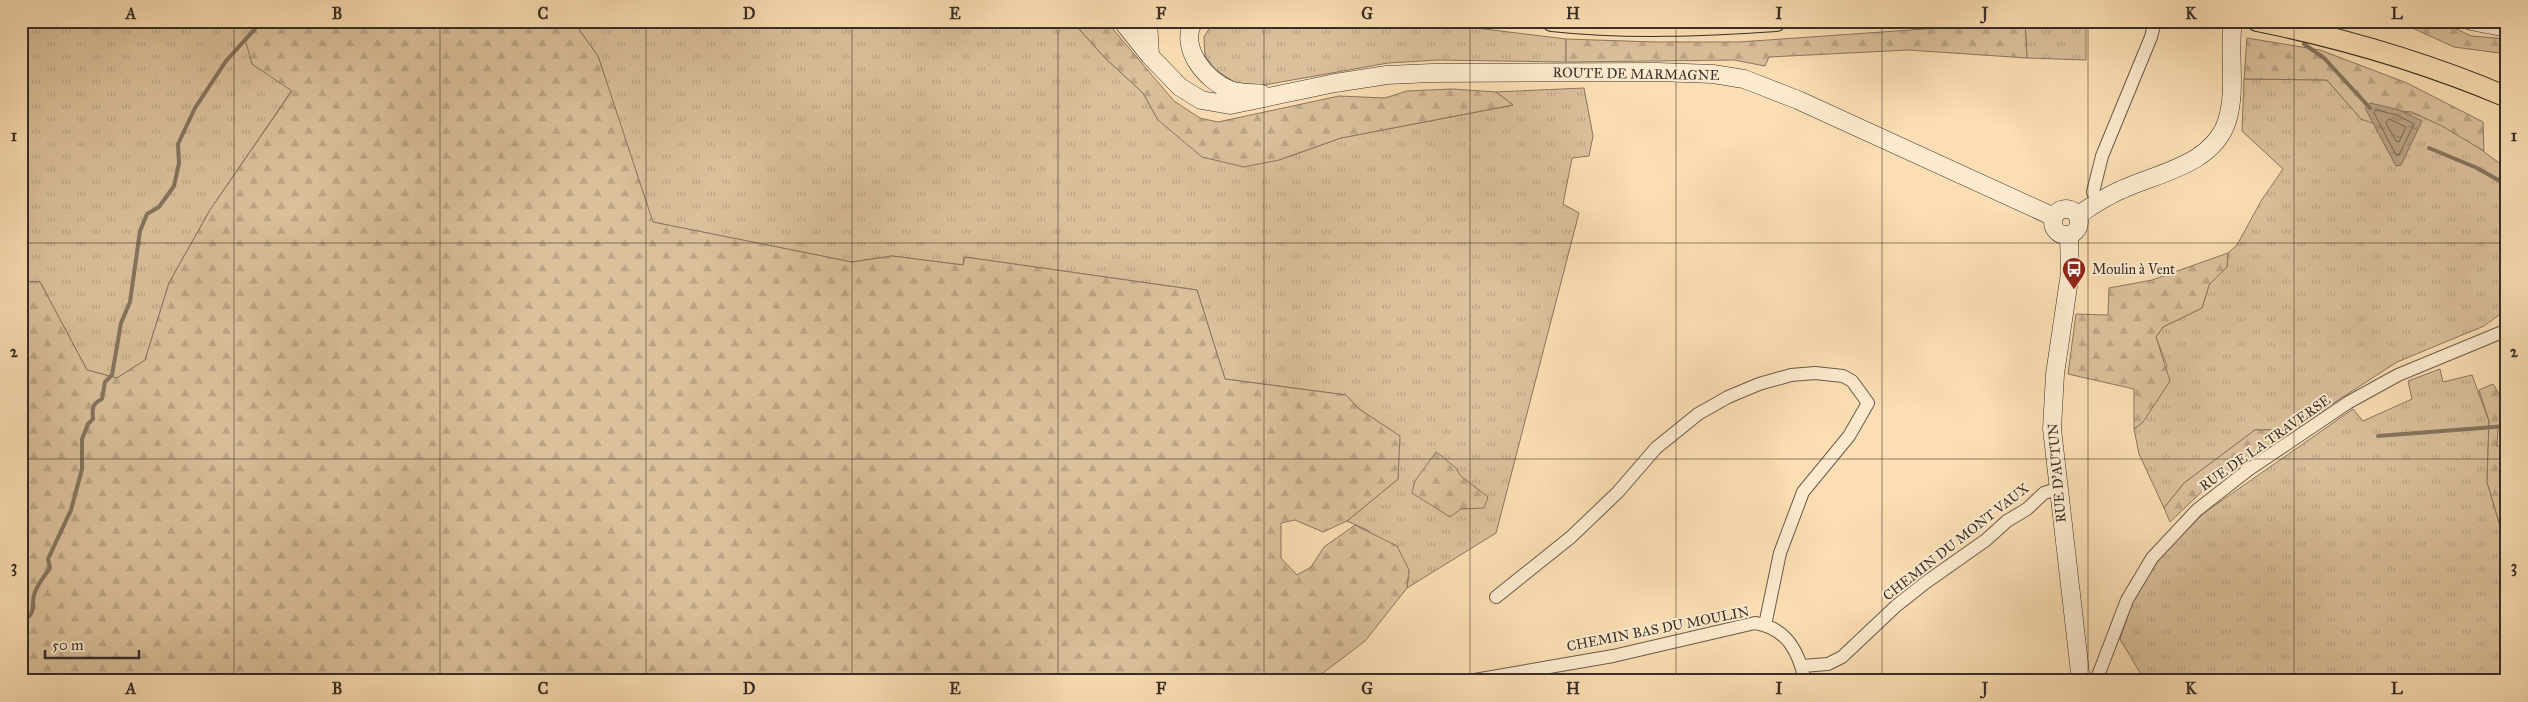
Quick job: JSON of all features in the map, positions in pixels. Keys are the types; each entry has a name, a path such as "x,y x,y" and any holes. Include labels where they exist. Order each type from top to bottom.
{"main road":[{"name":"ROUTE DE MARMAGNE","path":"1122,21 1150,56 1180,87 1201,100 1230,105 1335,83 1387,76 1432,73 1658,72 1712,74 1744,79 1798,100 2054,217"},
{"path":"1148,21 1150,56"},
{"path":"1552,21 1592,26 1700,26 1776,21"},
{"path":"2078,215 2097,202 2121,190 2180,167 2216,142 2227,122 2230,103 2232,21"},
{"path":"2257,21 2347,42 2416,63 2507,98"},
{"path":"2471,21 2507,28"},
{"name":"ROUTE DE MARMAGNE","path":"1191,24 1194,58 1203,72 1231,90 1280,95"},
{"path":"2063,209 2072,209 2078,215 2079,227 2070,235 2061,234 2055,229 2054,217 2063,209"},
{"name":"RUE D'AUTUN","path":"2070,235 2070,273 2055,374 2052,429 2057,489 2081,681"}],"street":[{"path":"2097,202 2093,192 2102,156 2151,37 2155,21"},
{"name":"RUE DE LA TRAVERSE","path":"2096,681 2127,600 2152,558 2197,510 2248,470 2349,402 2398,374 2507,330"},
{"path":"1496,597 1571,537 1618,492 1656,448 1706,410 1759,384 1790,375 1815,372 1843,376 1861,391 1868,403 1849,436 1803,492 1780,553 1765,625 1776,630 1797,651 1805,681"},
{"name":"CHEMIN DU MONT VAUX","path":"1802,666 1828,664 1842,657 1910,594 1986,540 2007,521 2027,509 2044,493 2057,489"},
{"name":"CHEMIN BAS DU MOULIN","path":"1469,681 1612,656 1754,623 1765,625"}],"green space":[{"path":"21,21 264,21 245,39 292,90 210,210 169,283 145,360 117,378 87,370 40,282 21,281"},
{"path":"264,21 573,21 598,56 653,222 852,262 892,256 963,265 965,257 1197,290 1225,379 1346,395 1359,409 1400,436 1398,479 1347,521 1323,532 1295,520 1281,523 1281,558 1297,575 1311,567 1324,547 1355,525 1397,546 1409,570 1407,588 1365,641 1323,673 1303,681 31,681 21,653 21,281 40,282 87,370 117,378 145,360 169,283 210,210 292,91 252,64 245,39"},
{"path":"573,21 1072,21 1105,58 1143,93 1158,120 1279,160 1341,138 1513,105 1496,92 1584,88 1593,136 1589,156 1572,158 1563,204 1579,213 1496,533 1407,588 1409,570 1369,531 1347,521 1398,479 1399,436 1359,409 1346,395 1225,379 1197,290 964,257 963,265 892,256 852,262 652,222 598,56"},
{"path":"1072,21 1106,21 1174,101 1200,118 1218,122 1339,96 1385,98 1407,91 1451,89 1496,92 1513,105 1341,138 1279,160 1244,167 1202,157 1158,120 1143,93 1105,58"},
{"path":"1214,21 1419,21 1566,39 1566,62 1438,60 1388,63 1253,87 1237,84 1216,70 1205,56 1204,37"},
{"path":"2356,21 2440,21 2471,36 2507,39 2507,54 2454,47 2408,26"},
{"path":"2025,22 2086,25 2086,60 2027,58"},
{"path":"2025,22 2027,58 1908,50 1769,57 1765,66 1734,60 1566,62 1566,39 1739,42"},
{"path":"2247,38 2320,50 2407,83 2483,122 2484,151 2442,126 2412,112 2389,110 2372,123 2361,119 2327,80 2244,79"},
{"path":"2244,79 2327,80 2361,119 2391,111 2421,116 2467,140 2507,169 2507,309 2484,326 2397,362 2292,430 2255,430 2184,483 2164,508 2139,454 2134,429 2143,422 2167,366 2156,337 2163,327 2202,308 2209,285 2227,267 2228,253 2237,245 2261,201 2283,169 2242,131"},
{"path":"2228,253 2227,267 2209,285 2202,308 2163,327 2156,337 2170,381 2143,422 2134,429 2134,389 2068,374 2076,314 2108,315 2109,288 2152,280"},
{"path":"2440,369 2443,382 2472,375 2489,421 2487,482 2507,549 2507,681 2145,681 2120,639 2132,604 2154,564 2169,546 2204,513 2353,409 2363,421 2412,399 2408,381"},
{"path":"2493,384 2507,407 2507,427 2498,430 2497,446 2507,443 2507,549 2487,482 2489,421 2479,390"},
{"path":"2255,430 2292,430 2213,481 2170,522 2164,508 2184,483"},
{"path":"1436,452 1455,467 1461,476 1488,497 1484,508 1461,509 1450,517 1412,493 1415,481"}],"water":[{"path":"2370,103 2399,110 2422,121 2401,165 2396,166 2365,108"}],"waterway":[{"path":"21,623 30,615 35,592 50,568 48,559 71,510 82,469 82,439 88,424 93,419 93,407 102,399 105,382 112,375 121,323 130,302 140,231 147,214 159,207 174,186 179,163 178,144 195,108 226,61 262,21"},
{"path":"2304,44 2324,58 2370,108"},
{"path":"2429,148 2477,168 2507,185"},
{"path":"2378,436 2507,426"}],"place":[{"name":"Moulin à Vent","path":"2074,290"}]}
